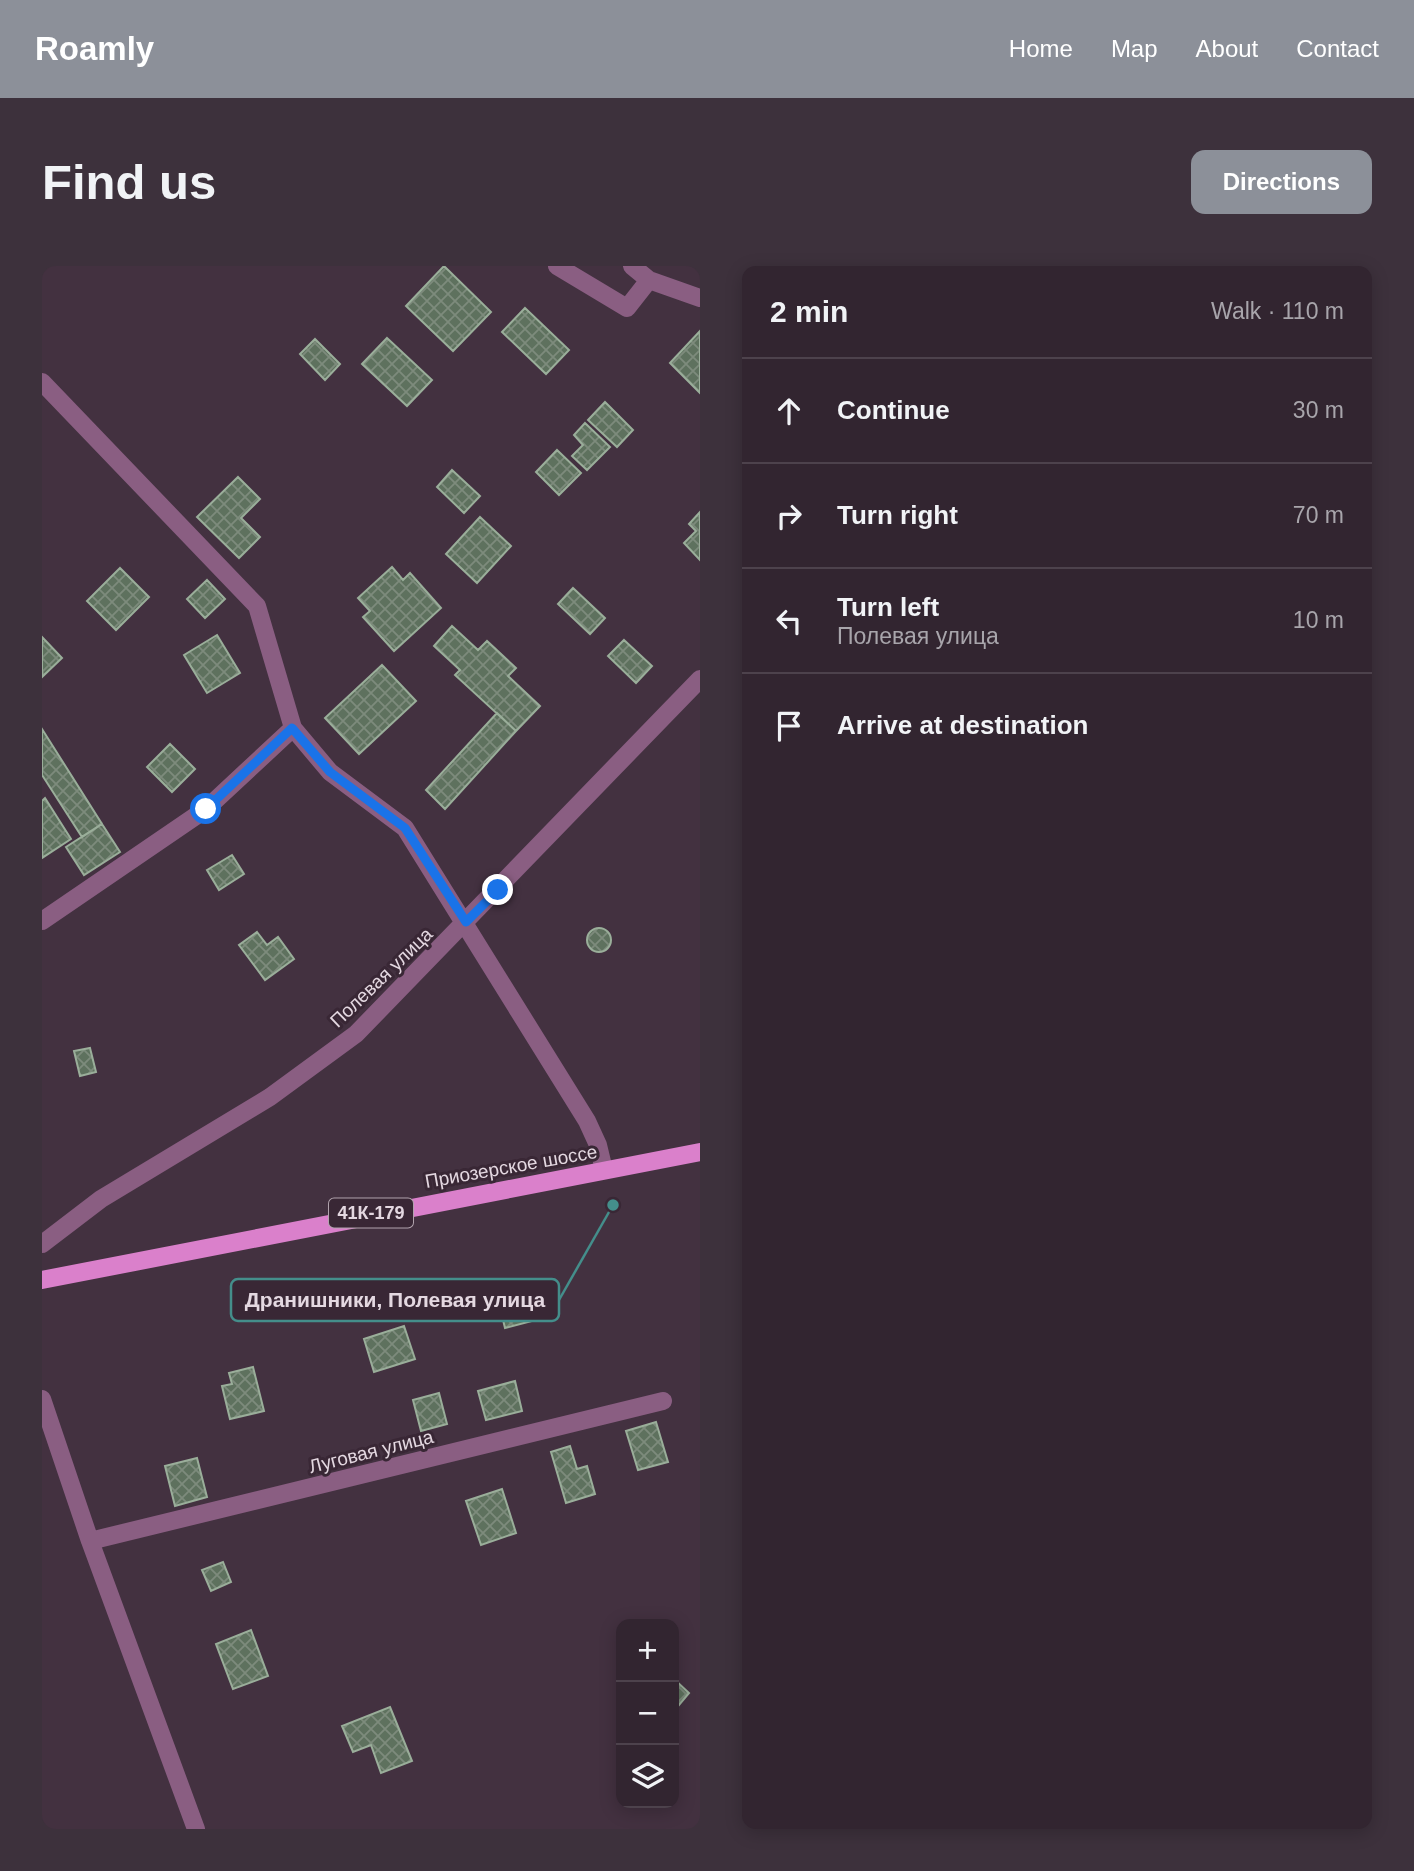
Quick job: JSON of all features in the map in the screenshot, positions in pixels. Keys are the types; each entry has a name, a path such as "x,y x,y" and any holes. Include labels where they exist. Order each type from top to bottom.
{"main road":[{"name":"Приозерское шоссе","path":"42,1280 700,1152"}],"street":[{"path":"557,266 627,307 649,280"},
{"path":"632,266 649,280 700,298"},
{"path":"42,382 257,606 292,728 330,772 405,828 466,922 587,1121 598,1145 604,1170"},
{"name":"Полевая улица","path":"42,1244 101,1199 270,1097 356,1034 700,679"},
{"path":"680,699 700,704"},
{"path":"42,921 206,809 292,728"},
{"path":"42,1399 90,1541 196,1829"},
{"name":"Луговая улица","path":"90,1541 663,1401"}],"building":[{"path":"444,266 491,312 453,351 406,306"},
{"path":"525,308 569,350 546,374 502,332"},
{"path":"700,331 700,393 670,363"},
{"path":"387,338 432,380 407,406 362,364"},
{"path":"315,339 340,364 325,380 300,354"},
{"path":"605,402 633,430 617,447 588,420"},
{"path":"585,423 610,447 587,470 572,456 583,445 574,435"},
{"path":"557,450 581,473 559,495 536,472"},
{"path":"452,470 480,496 464,513 437,487"},
{"path":"238,477 260,499 241,518 260,537 239,558 197,517"},
{"path":"700,512 700,560 684,543 696,531 689,524"},
{"path":"480,517 511,546 477,583 446,554"},
{"path":"392,567 403,580 410,573 441,608 394,651 363,617 370,611 358,598"},
{"path":"120,568 149,597 116,630 87,601"},
{"path":"207,580 225,599 205,618 187,599"},
{"path":"573,588 605,618 590,634 558,604"},
{"path":"452,626 478,650 487,641 516,668 508,676 540,706 516,731 455,675 460,670 434,646"},
{"path":"217,635 240,673 207,693 184,655"},
{"path":"42,637 62,658 42,677"},
{"path":"624,640 652,666 636,683 608,656"},
{"path":"382,665 416,701 359,754 325,718"},
{"path":"497,713 516,731 445,809 426,790"},
{"path":"42,729 102,824 82,837 42,775"},
{"path":"170,744 195,769 172,792 147,767"},
{"path":"45,798 71,839 42,858 42,801"},
{"path":"102,824 120,852 84,875 66,847"},
{"path":"232,855 244,874 219,890 207,870"},
{"path":"599,928 608,931 611,940 608,949 599,952 590,949 587,940 590,931"},
{"path":"257,932 267,945 278,937 294,959 265,980 239,945"},
{"path":"90,1048 96,1072 80,1076 74,1051"},
{"path":"538,1280 547,1317 505,1328 496,1291"},
{"path":"404,1326 415,1359 374,1372 364,1339"},
{"path":"253,1367 264,1411 230,1419 222,1386 232,1384 229,1373"},
{"path":"515,1381 522,1411 486,1420 478,1391"},
{"path":"439,1393 447,1424 421,1431 413,1400"},
{"path":"656,1422 668,1462 638,1470 626,1431"},
{"path":"570,1446 577,1469 587,1466 595,1494 566,1503 551,1452"},
{"path":"197,1458 207,1497 175,1506 165,1466"},
{"path":"502,1489 516,1533 481,1545 466,1501"},
{"path":"223,1562 231,1582 211,1591 202,1570"},
{"path":"251,1630 268,1676 233,1689 216,1644"},
{"path":"679,1684 689,1693 679,1705"},
{"path":"390,1707 412,1761 381,1773 371,1745 353,1752 342,1726"}],"place":[{"name":"Дранишники, Полевая улица","path":"613,1205"}],"route":[{"path":"206,809 292,728 330,772 405,828 466,922 498,890"}]}
